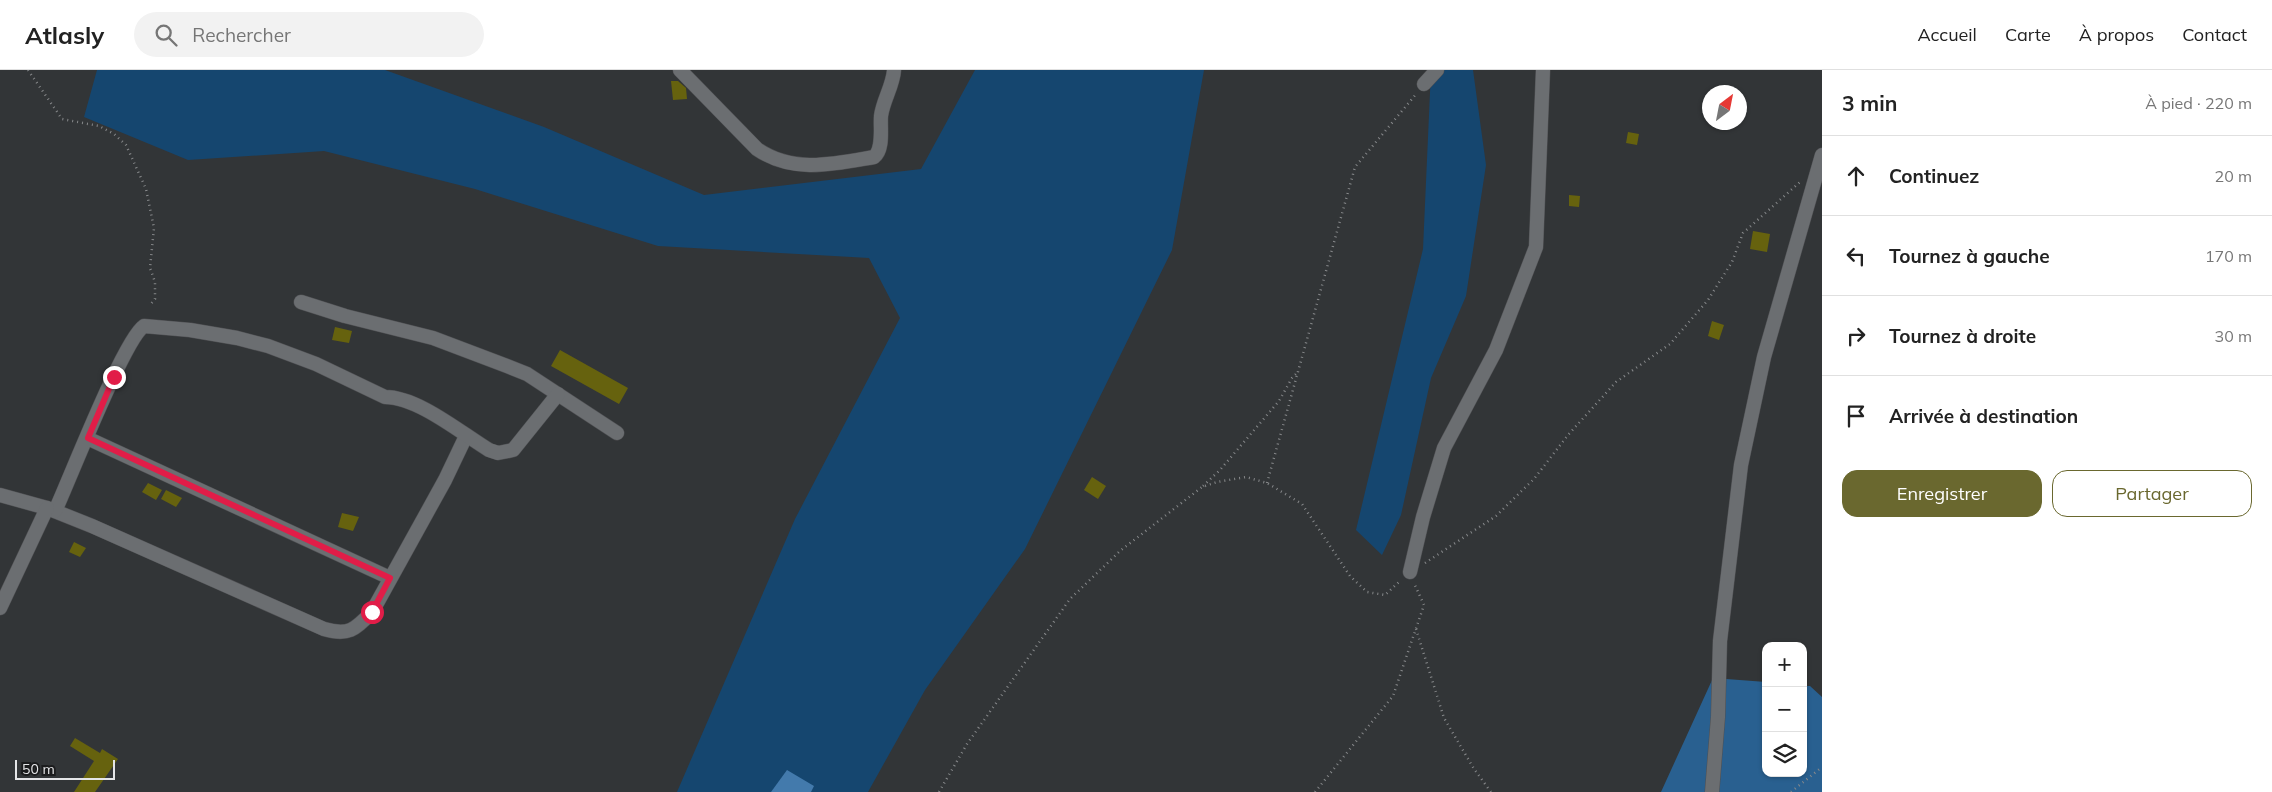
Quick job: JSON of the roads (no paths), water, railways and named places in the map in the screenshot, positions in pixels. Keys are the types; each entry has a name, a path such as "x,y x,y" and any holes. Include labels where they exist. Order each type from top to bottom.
{"street":[{"path":"680,70 757,149 768,157 791,164 818,167 874,157 878,154 882,112 894,70"},
{"path":"1424,84 1436,70"},
{"path":"1410,572 1423,517 1444,448 1496,350 1536,247 1543,70"},
{"path":"1712,792 1718,718 1720,641 1741,465 1764,357 1820,160"},
{"path":"301,302 467,349 527,374 617,433"},
{"path":"0,608 88,438 134,336 142,327 148,326 228,336 268,346 316,364 385,397 396,397 422,409 498,453 513,450 558,394"},
{"path":"0,495 51,510 92,526 324,629 336,632 357,628 372,612 445,480 466,436"},
{"path":"88,438 390,578"}]}
